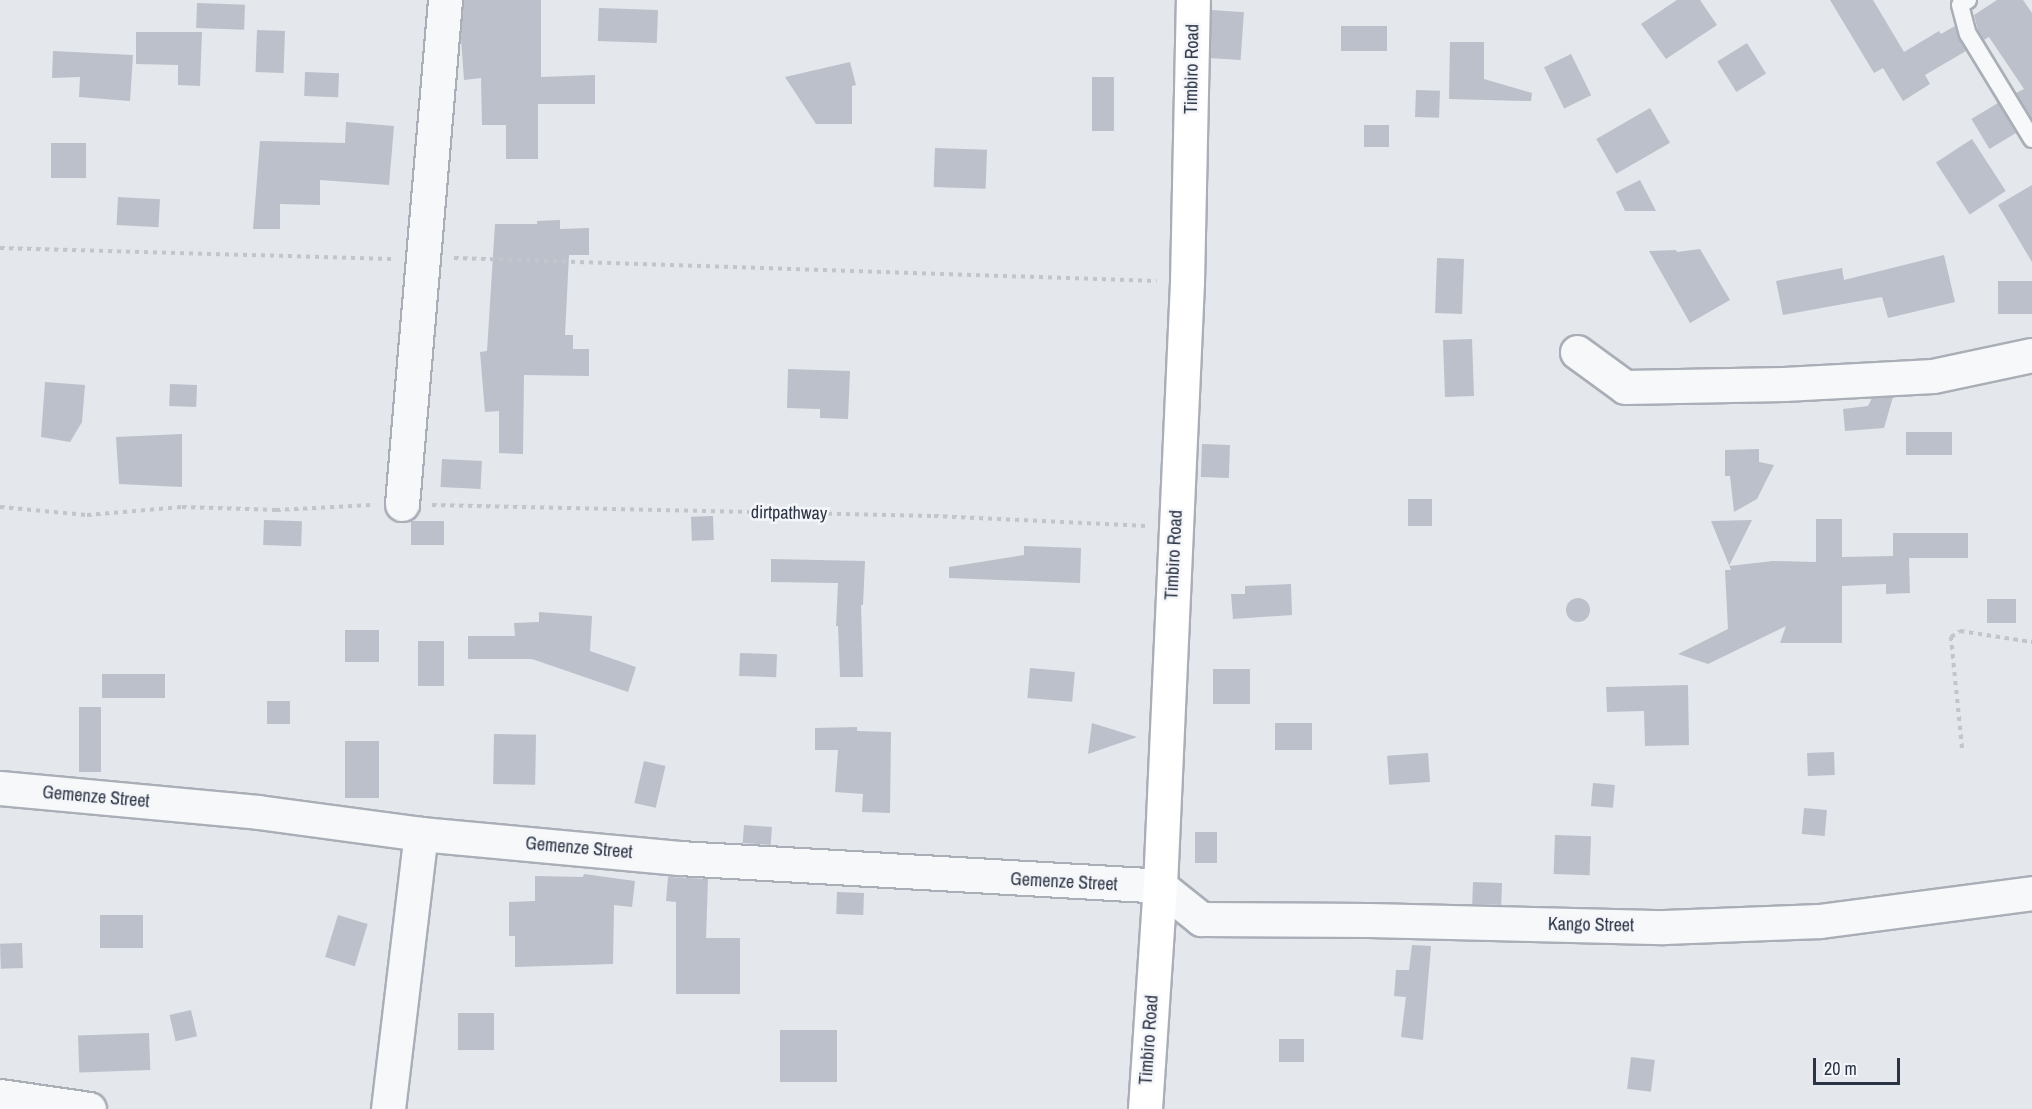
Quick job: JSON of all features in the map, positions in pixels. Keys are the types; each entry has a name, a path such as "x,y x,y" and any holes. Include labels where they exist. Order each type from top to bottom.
{"main road":[{"name":"Timbiro Road","path":"1145,1109 1160,886 1187,282 1193,0"}],"street":[{"path":"402,504 445,0"},
{"path":"1577,352 1624,387 1784,384 1933,376 2032,354"},
{"name":"Gemenze Street","path":"0,788 258,812 421,834 679,858 1160,886"},
{"path":"388,1109 421,834"},
{"name":"Kango Street","path":"1160,886 1201,919 1369,920 1664,927 1820,921 2032,893"},
{"path":"0,1096 89,1109"}],"lane":[{"path":"1968,0 1960,6 1968,34 2032,140"}],"path":[{"path":"0,248 387,259 424,257 1187,282"},
{"name":"dirtpathway","path":"0,507 87,515 182,507 276,510 402,504 934,516 1175,527"},
{"path":"1962,748 1950,638 1960,631 2032,642"}],"building":[{"path":"463,0 541,0 541,77 595,75 595,104 538,104 538,159 506,159 506,125 482,125 481,78 464,80 461,38"},
{"path":"1677,0 1700,0 1717,25 1666,59 1641,24"},
{"path":"1830,0 1873,0 1904,52 1939,31 1941,34 1955,26 1966,51 1925,75 1930,84 1903,101 1883,68 1874,73"},
{"path":"1997,0 2023,0 2032,13 2032,119 2016,93 2024,89 1989,37 1984,40 1978,30 1974,15"},
{"path":"197,3 245,5 244,30 196,28"},
{"path":"599,8 658,10 657,43 598,41"},
{"path":"1212,10 1244,12 1241,60 1209,58"},
{"path":"1341,26 1387,26 1387,51 1341,51"},
{"path":"257,30 285,31 284,73 256,72"},
{"path":"136,32 202,32 200,86 178,85 178,65 136,64"},
{"path":"1450,42 1484,42 1484,79 1532,93 1531,101 1449,99"},
{"path":"1747,43 1766,74 1736,92 1717,62"},
{"path":"53,51 133,55 130,101 79,97 80,77 52,78"},
{"path":"1571,54 1591,95 1564,108 1544,67"},
{"path":"850,62 856,85 852,86 852,124 816,124 785,77"},
{"path":"305,72 339,73 338,97 304,96"},
{"path":"1092,77 1114,77 1114,131 1092,131"},
{"path":"1416,90 1440,91 1439,118 1415,117"},
{"path":"1998,103 2016,133 1989,149 1971,119"},
{"path":"1650,108 1670,143 1616,174 1596,139"},
{"path":"346,122 394,126 389,185 320,180 320,205 280,204 280,229 253,229 260,141 345,143"},
{"path":"1364,125 1389,125 1389,147 1364,147"},
{"path":"1972,139 2006,191 1970,214 1936,162"},
{"path":"51,143 86,143 86,178 51,178"},
{"path":"935,148 987,150 986,189 934,187"},
{"path":"1640,180 1656,211 1625,211 1616,192"},
{"path":"2032,185 2032,262 1998,205"},
{"path":"118,197 160,199 158,227 117,225"},
{"path":"560,220 560,229 589,228 589,255 569,255 565,335 573,335 573,349 589,349 589,376 524,375 523,454 499,453 499,411 485,412 480,352 487,351 495,224 537,224 537,221"},
{"path":"1700,249 1730,300 1690,323 1649,251 1676,250 1677,252"},
{"path":"1944,255 1955,302 1888,318 1882,297 1783,315 1776,281 1842,268 1844,280"},
{"path":"1437,258 1464,259 1462,314 1435,313"},
{"path":"1998,281 2032,281 2032,314 1998,314"},
{"path":"1472,339 1474,396 1445,397 1443,340"},
{"path":"788,369 850,371 848,419 820,418 820,409 787,408"},
{"path":"45,382 85,385 82,422 70,442 41,437"},
{"path":"170,384 197,385 196,407 169,406"},
{"path":"1893,397 1884,428 1845,431 1843,409 1868,406 1872,398"},
{"path":"1906,432 1952,432 1952,455 1906,455"},
{"path":"182,434 182,487 119,484 116,437"},
{"path":"1202,444 1230,445 1229,478 1201,477"},
{"path":"1759,449 1759,462 1774,465 1757,499 1734,512 1730,476 1725,476 1725,450"},
{"path":"442,459 482,461 480,489 441,487"},
{"path":"1408,499 1432,499 1432,526 1408,526"},
{"path":"713,516 714,540 692,541 691,517"},
{"path":"1816,519 1842,519 1842,557 1893,556 1893,533 1968,533 1968,558 1909,558 1910,593 1886,594 1886,584 1842,586 1842,643 1780,643 1786,626 1708,664 1678,654 1728,629 1725,570 1731,570 1729,566 1773,561 1816,562"},
{"path":"264,520 302,521 301,546 263,545"},
{"path":"1752,520 1729,566 1711,521"},
{"path":"411,521 444,521 444,545 411,545"},
{"path":"1024,546 1081,548 1080,583 949,578 949,567 1024,555"},
{"path":"771,559 865,561 863,605 861,605 863,677 840,677 838,626 836,626 838,583 771,582"},
{"path":"1291,584 1292,615 1233,619 1231,594 1245,594 1245,586"},
{"path":"1578,598 1586,602 1590,610 1586,618 1578,622 1570,618 1566,610 1570,602"},
{"path":"1987,599 2016,599 2016,623 1987,623"},
{"path":"539,612 592,616 590,651 636,667 628,692 532,659 468,659 468,636 515,636 514,623 539,622"},
{"path":"345,630 379,630 379,662 345,662"},
{"path":"418,641 444,641 444,686 418,686"},
{"path":"740,653 777,654 776,677 739,676"},
{"path":"1030,668 1075,672 1072,702 1027,698"},
{"path":"1213,669 1250,669 1250,704 1213,704"},
{"path":"102,674 165,674 165,698 102,698"},
{"path":"1688,685 1689,745 1645,746 1644,711 1607,712 1606,687"},
{"path":"267,701 290,701 290,724 267,724"},
{"path":"79,707 101,707 101,772 79,772"},
{"path":"1092,723 1137,737 1088,754"},
{"path":"1275,723 1312,723 1312,750 1275,750"},
{"path":"857,727 857,731 891,732 890,813 862,812 863,794 835,792 838,750 815,750 815,728"},
{"path":"494,734 536,735 535,785 493,784"},
{"path":"345,741 379,741 379,798 345,798"},
{"path":"1834,752 1835,775 1808,776 1807,753"},
{"path":"1428,753 1430,782 1389,785 1387,756"},
{"path":"644,761 665,766 656,808 634,803"},
{"path":"1593,783 1615,785 1613,808 1591,806"},
{"path":"1804,808 1827,810 1825,836 1802,834"},
{"path":"744,825 772,827 771,845 743,843"},
{"path":"1195,832 1217,832 1217,863 1195,863"},
{"path":"1555,835 1591,836 1590,875 1554,874"},
{"path":"584,874 635,881 632,907 614,905 613,964 515,967 515,936 509,936 509,902 535,901 535,876 583,877"},
{"path":"668,877 708,879 706,938 740,938 740,994 676,994 676,902 666,901"},
{"path":"1473,882 1502,883 1501,905 1472,904"},
{"path":"837,892 864,893 863,915 836,914"},
{"path":"100,915 143,915 143,948 100,948"},
{"path":"338,915 368,924 355,966 325,957"},
{"path":"22,943 23,968 1,969 0,944"},
{"path":"1412,945 1431,946 1423,1040 1401,1037 1406,997 1394,996 1396,970 1409,970"},
{"path":"191,1010 197,1036 176,1041 170,1015"},
{"path":"458,1013 494,1013 494,1050 458,1050"},
{"path":"780,1030 837,1030 837,1082 780,1082"},
{"path":"149,1033 150,1070 79,1072 78,1035"},
{"path":"1279,1039 1304,1039 1304,1062 1279,1062"},
{"path":"1631,1057 1655,1060 1651,1092 1627,1089"}]}
